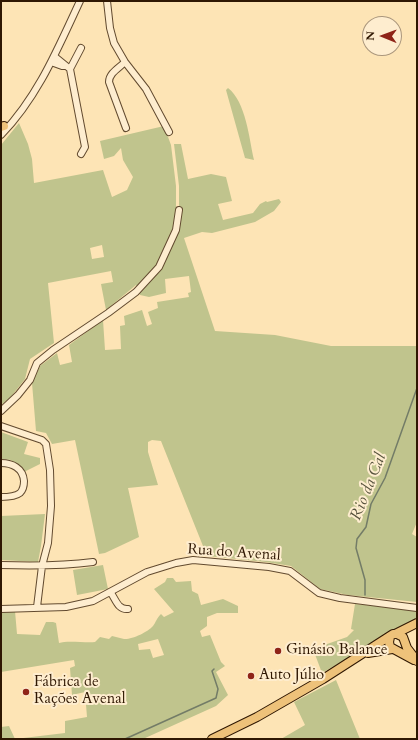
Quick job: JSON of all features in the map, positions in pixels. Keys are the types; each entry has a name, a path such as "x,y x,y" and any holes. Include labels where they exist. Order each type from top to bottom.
{"main road":[{"path":"212,739 257,717 417,623"},
{"path":"365,653 400,649 417,623"},
{"path":"393,636 402,636 417,661"},
{"path":"393,636 388,642 394,649 417,661"}],"street":[{"path":"1,135 24,109 42,81 80,1"},
{"path":"108,1 110,28 114,43 125,62 146,89 169,132"},
{"path":"67,67 81,48"},
{"path":"53,59 60,60 67,67 85,147 82,154"},
{"path":"125,62 108,77 108,82 126,128"},
{"path":"2,127 24,109"},
{"path":"1,411 18,395 30,380 37,364 53,350 108,314 136,292 159,268 176,230 179,210"},
{"path":"1,426 42,440 46,444 50,470 51,506 48,543 42,566 37,607"},
{"path":"1,463 12,464 18,468 24,478 23,486 20,492 14,496 1,497"},
{"name":"Rua do Avenal","path":"1,609 66,607 93,601 111,593 148,572 176,563 193,560 269,566 290,571 319,593 340,598 417,608"},
{"path":"1,565 42,566 94,562"},
{"path":"111,593 118,602 119,607 122,609 128,609"}],"green space":[{"path":"228,88 234,94 243,111 254,160 245,158 226,90"},
{"path":"19,123 28,144 32,159 34,183 103,170 112,197 127,190 133,177 123,160 121,148 114,156 104,159 100,141 164,126 171,145 176,186 176,210 173,228 176,230 179,210 179,186 174,144 181,144 188,179 211,174 226,177 232,201 218,204 223,220 253,213 260,204 266,201 279,199 281,202 274,211 255,222 212,233 202,232 184,238 215,331 275,335 331,346 417,346 417,522 412,534 417,537 417,602 348,595 320,589 291,566 207,556 161,441 152,440 148,442 148,452 158,485 128,488 139,537 105,553 99,554 75,440 52,444 46,433 36,431 32,383 40,366 57,353 60,365 72,362 69,345 103,320 105,350 121,349 120,326 125,325 124,316 142,310 147,326 152,324 148,312 158,308 157,302 189,297 188,293 191,292 189,276 165,279 166,293 149,297 140,295 136,285 106,310 101,284 113,282 111,271 48,283 54,343 30,359 25,379 10,398 1,405 1,145","holes":["102,245 104,257 92,259 90,248"]},
{"path":"1,432 28,442 24,454 40,458 40,464 24,472 11,460 1,459"},
{"path":"45,514 38,562 1,560 1,516"},
{"path":"103,565 108,589 77,595 73,570"},
{"path":"167,578 173,578 176,582 191,581 192,591 198,594 201,605 223,599 238,606 238,613 217,613 207,617 207,626 200,631 202,637 210,635 221,662 225,666 216,672 228,695 216,706 143,739 15,739 65,733 65,721 87,717 85,692 72,695 70,668 75,666 74,660 1,672 1,611 15,611 17,634 40,635 46,622 53,622 56,623 59,643 95,642 100,637 109,639 112,636 127,639 147,631 153,626 161,614 164,617 174,612 154,589 165,582","holes":["158,639 164,655 153,658 150,649 139,650 138,644"]},
{"path":"355,604 417,610 417,618 393,630 322,673 313,649 347,637 354,630 351,629"},
{"path":"336,680 360,739 281,739 305,725 294,702"},
{"path":"9,726 15,739 1,739 1,727"}],"waterway":[{"name":"Rio da Cal","path":"365,595 365,580 356,548 357,539 366,527 371,504 385,478 417,388"},
{"name":"Rio da Cal","path":"125,739 216,698 218,689 212,671 214,669"}],"place":[{"name":"Ginásio Balance","path":"278,651"},
{"name":"Auto Júlio","path":"251,676"},
{"name":"Fábrica de Rações Avenal","path":"26,692"}]}
